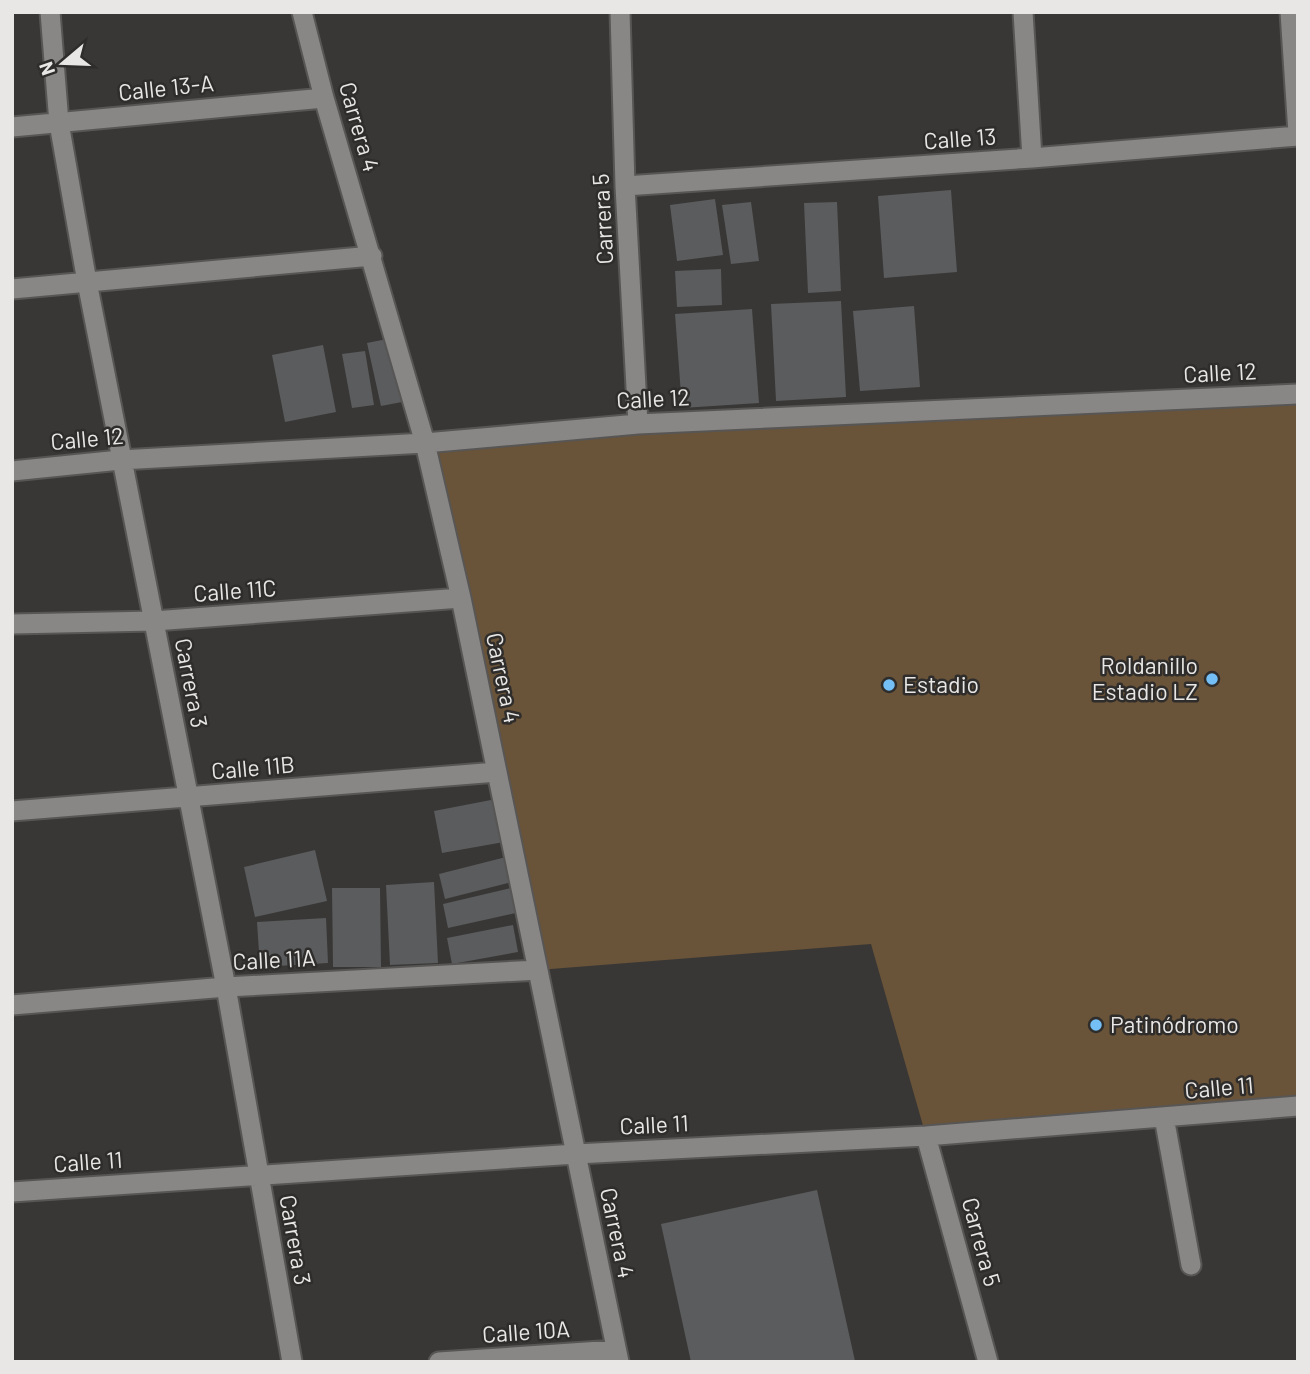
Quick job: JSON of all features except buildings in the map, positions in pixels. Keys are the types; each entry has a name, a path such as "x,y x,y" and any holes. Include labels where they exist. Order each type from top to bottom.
{"street":[{"name":"Carrera 3","path":"50,12 59,123 87,282 226,987 292,1362"},
{"name":"Carrera 4","path":"302,12 324,98 425,443 498,772 618,1356"},
{"name":"Carrera 5","path":"620,12 625,186 638,424"},
{"path":"1023,12 1032,158"},
{"path":"1290,12 1298,134"},
{"name":"Calle 13-A","path":"12,127 324,98"},
{"name":"Calle 13","path":"625,186 1032,158 1298,134"},
{"path":"12,289 372,256"},
{"name":"Calle 12","path":"12,471 120,460 425,443 638,424 1298,394"},
{"name":"Calle 11C","path":"12,624 154,621 461,598"},
{"name":"Calle 11B","path":"12,811 498,772"},
{"name":"Calle 11A","path":"12,1005 226,987 538,970"},
{"name":"Calle 11","path":"12,1192 576,1154 926,1136 1298,1106"},
{"path":"1164,1117 1191,1265"},
{"name":"Carrera 5","path":"926,1136 988,1362"},
{"name":"Calle 10A","path":"439,1362 618,1356"}],"shaded area":[{"name":"Estadio","path":"1298,394 1298,1106 926,1136 871,944 538,970 425,443"}],"place":[{"name":"Roldanillo Estadio LZ","path":"1212,679"},
{"name":"Estadio","path":"889,685"},
{"name":"Patinódromo","path":"1096,1025"}]}
